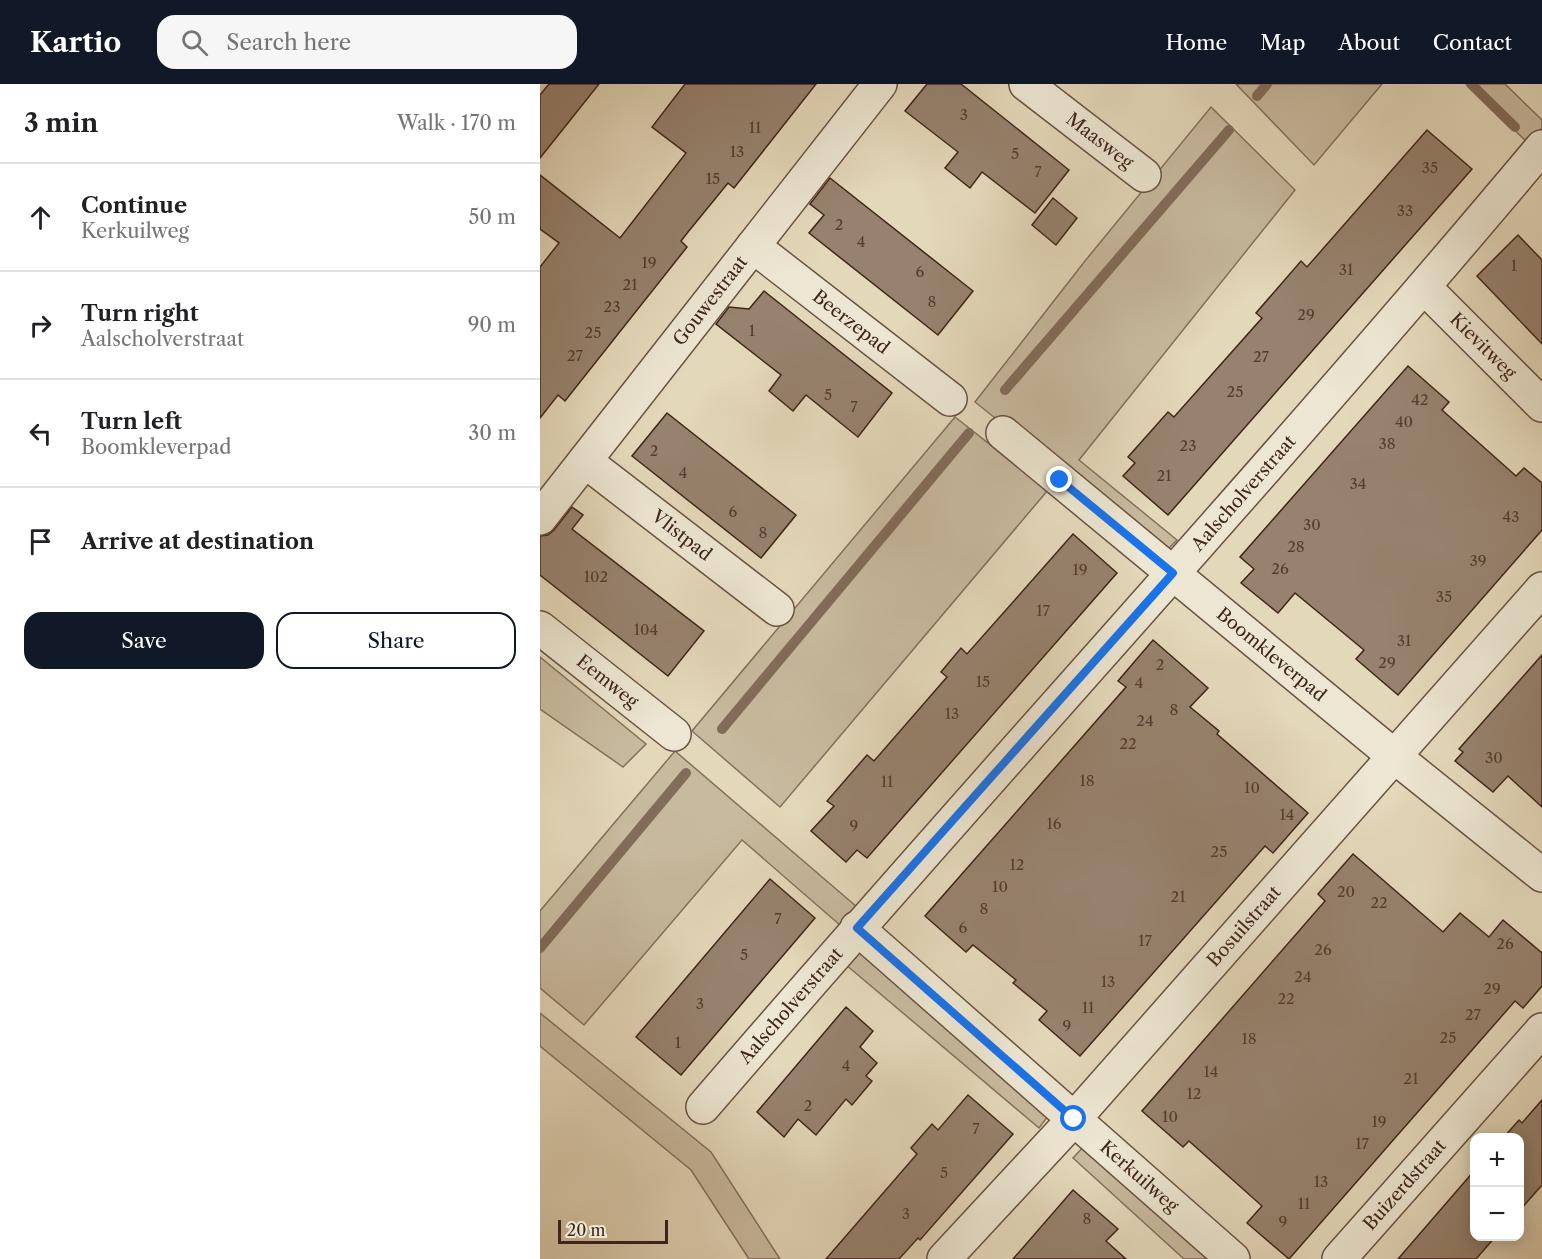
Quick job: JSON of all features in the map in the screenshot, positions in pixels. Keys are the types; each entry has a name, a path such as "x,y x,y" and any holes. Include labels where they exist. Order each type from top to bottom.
{"street":[{"name":"Gouwestraat","path":"540,518 880,84"},
{"name":"Maasweg","path":"1026,84 1144,175"},
{"name":"Aalscholverstraat","path":"703,1107 857,928 1425,288 1542,147"},
{"name":"Beerzepad","path":"753,246 950,399"},
{"name":"Kievitweg","path":"1425,288 1542,405"},
{"name":"Boomkleverpad","path":"1003,433 1394,756 1542,875"},
{"name":"Vlistpad","path":"585,461 777,609"},
{"name":"Bosuilstraat","path":"944,1259 1074,1119 1542,589"},
{"name":"Eemweg","path":"540,628 674,734"},
{"name":"Kerkuilweg","path":"857,928 1233,1259"},
{"name":"Buizerdstraat","path":"1339,1259 1542,1030"}],"shaded area":[{"path":"1236,84 1382,84 1314,165"},
{"path":"1466,84 1505,84 1542,120 1542,128 1527,142"},
{"path":"1211,107 1295,190 1079,460 1177,540 1168,549 1065,474 975,402 1085,261"},
{"path":"955,417 1048,490 780,807 692,731"},
{"path":"540,657 646,744 623,767 540,709"},
{"path":"675,751 857,907 841,926 742,840 584,1025 540,988 540,911"},
{"path":"859,949 1048,1116 1039,1128 845,964"},
{"path":"540,1013 711,1152 780,1259 749,1259 691,1170 540,1046"},
{"path":"1085,1145 1209,1259 1184,1259 1073,1158"}],"building":[{"path":"549,84 599,84 540,158 540,95"},
{"path":"685,84 816,84 734,188 728,183 688,232 681,241 687,247 565,401 558,395 540,418 540,267 559,243 540,229 540,175 620,238 686,153 652,127"},
{"path":"927,84 961,84 1069,170 1035,213 982,172 970,188 945,168 958,152 905,111"},
{"path":"1427,130 1472,169 1168,515 1123,476 1135,463 1128,457 1168,412 1174,417 1262,318 1256,313 1301,261 1307,267"},
{"path":"830,178 973,291 938,335 809,233 824,215 810,204"},
{"path":"1053,198 1077,218 1056,245 1032,225"},
{"path":"1518,235 1542,260 1542,344 1477,276"},
{"path":"764,291 892,393 858,437 806,395 793,411 769,391 781,375 716,324 729,307 749,309"},
{"path":"1408,366 1449,402 1442,410 1516,476 1524,468 1542,483 1542,530 1398,695 1356,659 1364,650 1295,593 1278,613 1241,583 1254,569 1240,557"},
{"path":"667,413 796,515 761,558 632,456"},
{"path":"572,507 583,515 572,529 704,631 668,676 540,575 540,536 548,535 554,530"},
{"path":"1073,534 1117,573 867,858 857,850 846,862 811,831 834,806 827,801 867,755 874,761 947,677 941,672 961,648 967,654"},
{"path":"1153,640 1208,688 1190,707 1219,731 1217,734 1308,813 1273,853 1265,846 1080,1056 1039,1020 1047,1011 1013,983 1016,980 973,945 966,952 925,916 1126,687 1118,681"},
{"path":"1542,655 1542,807 1508,776 1493,792 1455,761 1463,752 1459,749"},
{"path":"1353,854 1443,932 1460,913 1489,937 1503,920 1542,953 1542,986 1523,1008 1515,1001 1289,1259 1247,1223 1262,1206 1189,1141 1183,1147 1142,1111 1325,901 1318,894"},
{"path":"770,879 815,918 681,1075 636,1037"},
{"path":"846,1007 873,1031 860,1047 877,1063 866,1076 872,1081 852,1105 846,1099 816,1135 798,1119 784,1137 757,1112"},
{"path":"968,1095 1013,1134 920,1240 918,1238 899,1259 826,1259 917,1154 911,1148 932,1124 938,1130"},
{"path":"1542,1100 1542,1185 1524,1205 1524,1133 1508,1133 1519,1120 1522,1123"},
{"path":"1470,1176 1470,1241 1492,1241 1476,1259 1398,1259"},
{"path":"1073,1190 1118,1229 1106,1241 1126,1259 1013,1259"}],"waterway":[{"path":"1257,96 1267,84"},
{"path":"1471,84 1515,127"},
{"path":"1005,390 1229,130"},
{"path":"722,729 969,433"},
{"path":"540,948 686,773"}],"route":[{"path":"1060,480 1173,573 857,928 1074,1119"}]}
